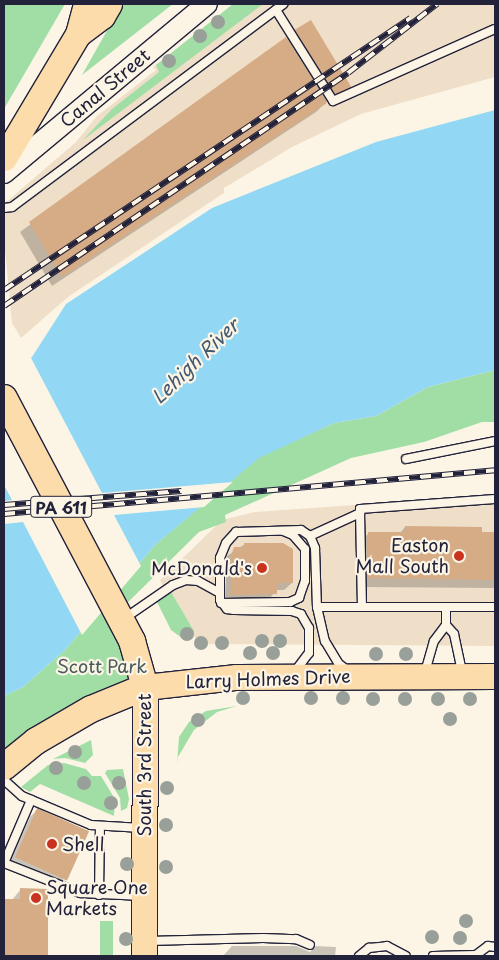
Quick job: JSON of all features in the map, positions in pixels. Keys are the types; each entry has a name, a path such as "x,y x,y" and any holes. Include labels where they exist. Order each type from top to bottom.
{"highway":[{"name":"South 3rd Street","path":"4,398 120,618 136,651 146,687"},
{"name":"Larry Holmes Drive","path":"4,767 36,741 91,709 146,687"}],"main road":[{"path":"4,158 78,34 86,4"},
{"path":"78,34 102,16 109,4"},
{"name":"Larry Holmes Drive","path":"146,687 198,679 289,676 495,676"},
{"name":"South 3rd Street","path":"144,949 146,687"}],"street":[{"name":"Canal Street","path":"4,174 208,4"}],"lane":[{"path":"4,208 12,207 283,4"},
{"path":"276,10 333,102 495,29"},
{"path":"406,458 495,442"},
{"path":"362,607 360,509 495,499"},
{"path":"310,536 360,513"},
{"path":"221,603 220,558 230,537 243,530 301,530 310,536 316,548 316,607 325,642 339,664 358,676"},
{"path":"221,603 290,602 299,598 305,581 305,549 293,536 280,530"},
{"path":"120,618 180,582 198,581 220,593"},
{"path":"221,603 234,610 292,611 306,619 309,653 289,676"},
{"path":"316,607 495,607"},
{"path":"424,676 434,641 446,625 446,607"},
{"path":"446,625 454,634 463,676"},
{"path":"4,780 14,791 31,800 100,826 144,828"},
{"path":"31,800 4,863 71,890 99,895 144,896"},
{"path":"99,895 100,826"},
{"path":"144,949 263,938 296,939 310,945"},
{"path":"359,956 369,948 387,946 406,956"},
{"path":"433,956 476,955 488,946 495,947"}],"shaded area":[{"path":"236,4 495,4 495,77 361,114 292,147 224,188 224,193 68,297 21,338 12,323 4,240 4,204 76,142 97,116 156,70 153,67"},
{"path":"495,495 495,646 202,644 182,626 160,580 222,520 255,512"}],"green space":[{"path":"4,4 65,4 4,109"},
{"path":"122,4 173,4 82,75"},
{"path":"233,4 263,4 83,140 112,109 159,72 156,65"},
{"name":"Scott Park","path":"495,370 495,422 482,422 424,442 351,458 225,515 226,522 199,532 108,622 145,687 4,767 4,696 23,687 65,650 155,545 259,457 334,423 376,416 428,387"},
{"path":"171,592 194,631 186,641 171,630 157,602"},
{"path":"237,706 217,712 194,730 178,757 177,765 179,737 189,722 206,711"},
{"path":"91,740 93,755 85,763 65,758 53,759"},
{"path":"64,763 86,769 92,776 101,776 115,799 114,816 40,784 30,792 21,787 48,765"},
{"path":"123,769 129,799 127,808 121,811 120,798 105,773 107,770"},
{"path":"100,921 113,921 113,956 100,956"}],"water":[{"name":"Lehigh River","path":"495,110 495,370 428,387 376,416 334,423 259,458 155,545 65,650 23,687 4,696 4,385 32,357 66,304 212,208 376,142"}],"pier":[{"path":"30,356 102,493 233,482 204,507 114,515 141,566 82,635 23,522 4,524 4,501 12,500 4,485 4,381"}],"building":[{"path":"311,20 352,88 335,98 295,30"},
{"path":"286,37 327,103 62,277 29,222"},
{"path":"405,526 482,527 482,532 495,532 495,580 368,578 368,532 405,532"},
{"name":"McDonald's","path":"244,543 283,543 293,549 293,583 277,583 277,594 232,595 232,553 234,547 244,547"},
{"name":"Shell","path":"37,808 89,831 67,881 15,857"},
{"path":"20,888 48,889 48,956 4,956 4,899 20,899"}],"railway":[{"path":"4,306 348,73 437,4"},
{"path":"4,290 410,18"},
{"path":"4,514 495,470"},
{"path":"4,505 181,491"}],"place":[{"name":"Easton Mall South","path":"459,556"},
{"name":"McDonald's","path":"262,568"},
{"name":"Shell","path":"52,844"},
{"name":"Square One Markets","path":"36,898"}]}
